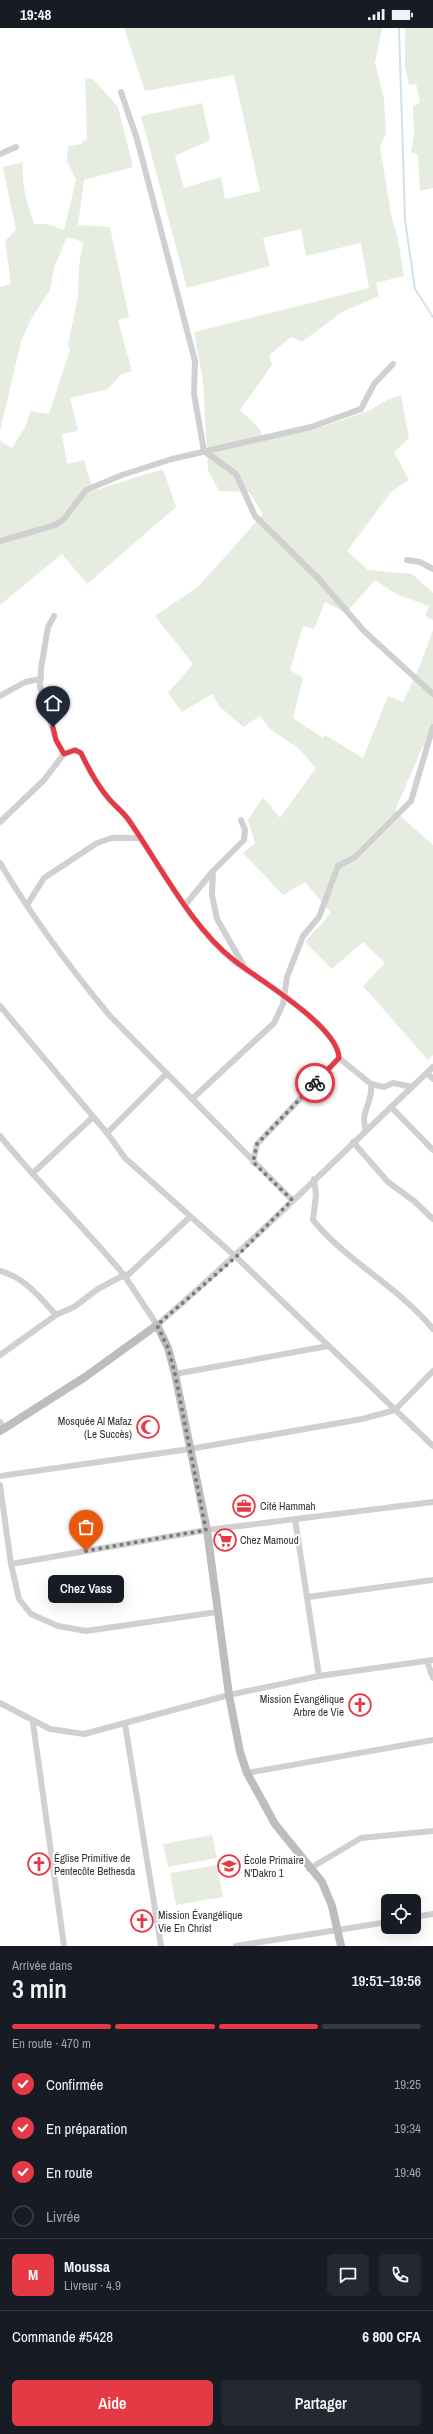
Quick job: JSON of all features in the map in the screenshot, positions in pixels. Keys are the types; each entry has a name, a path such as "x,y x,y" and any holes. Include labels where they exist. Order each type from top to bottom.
{"street":[{"path":"121,92 137,139 195,361 194,394 204,451 236,474 255,516 318,578 364,630 433,694"},
{"path":"0,154 16,147"},
{"path":"0,541 55,525 64,519 86,490 122,475 204,451 311,427 361,409 374,384 393,364"},
{"path":"407,560 420,562 433,569"},
{"path":"54,616 48,627 40,679 43,698 56,740 64,754"},
{"path":"0,696 25,682 40,679"},
{"path":"192,1099 274,1022 283,1004 287,977 303,936 319,917 338,866 355,857 411,801 433,727"},
{"path":"0,822 44,780 64,754 75,750 81,753 108,798 126,817 185,905 217,946 245,968 284,994 321,1027 337,1049 339,1058 371,1084 384,1087 393,1083 412,1087"},
{"path":"185,905 213,871 244,840 245,830 241,820"},
{"path":"27,905 44,878 97,843 112,838 141,838"},
{"path":"0,863 27,905 82,983 110,1016 292,1200"},
{"path":"213,871 212,895 217,919 245,968"},
{"path":"0,1006 107,1133 125,1158 236,1257 433,1446"},
{"path":"253,1162 257,1144 339,1058"},
{"path":"1,1428 85,1377 157,1325 236,1257 292,1200 433,1067"},
{"path":"427,1073 433,1079"},
{"path":"107,1133 166,1074"},
{"path":"366,1130 363,1121 372,1092 371,1084"},
{"path":"391,1107 433,1150"},
{"path":"33,1173 93,1117"},
{"path":"0,1136 52,1197 90,1234 124,1276 157,1325 168,1348 175,1374 206,1530 229,1695 247,1773 275,1824 309,1869 322,1882 332,1906 341,1946"},
{"path":"353,1142 388,1182 414,1201 433,1219"},
{"path":"314,1179 316,1195 313,1220 323,1232 417,1310 433,1330"},
{"path":"0,1355 56,1315 74,1307 98,1289 129,1274 190,1217"},
{"path":"0,1271 12,1274 26,1283 56,1315"},
{"path":"175,1374 328,1346"},
{"path":"0,1476 190,1449 362,1419 395,1410 433,1371"},
{"path":"0,1485 11,1564 19,1599 24,1608 31,1614 72,1630 86,1631 217,1612"},
{"path":"11,1564 206,1530 433,1502"},
{"path":"295,1518 319,1676"},
{"path":"308,1597 433,1580"},
{"path":"0,1703 50,1730 75,1734 125,1724 229,1695 319,1676 430,1660 433,1678"},
{"path":"33,1722 64,1946"},
{"path":"125,1724 161,1946"},
{"path":"247,1773 433,1740"},
{"path":"309,1869 361,1838 433,1831"},
{"path":"421,1916 433,1914"},
{"path":"236,1946 381,1923"}],"shaded area":[{"path":"124,28 382,28 375,63 384,99 386,134 380,146 391,215 398,239 404,276 376,283 379,296 342,312 302,342 291,337 269,355 272,365 240,410 260,429 262,437 321,422 322,427 371,410 387,400 401,395 409,438 394,452 409,480 392,491 347,551 368,570 412,574 433,593 433,620 425,616 429,606 396,594 375,580 346,613 325,602 314,629 303,626 290,670 303,678 293,718 323,738 325,735 363,758 388,696 403,702 421,663 433,630 433,737 422,748 395,811 433,845 433,1055 428,1060 363,986 385,963 363,942 332,969 305,942 331,913 305,882 283,895 243,853 255,843 248,820 263,797 280,818 316,768 298,748 270,729 260,716 243,727 219,706 212,694 182,712 168,693 193,664 155,616 199,586 263,514 249,492 219,491 208,470 203,381 194,332 369,288 361,243 306,256 301,229 263,238 270,266 187,288 141,116 202,103 210,140 175,156 184,188 221,177 225,199 260,191 234,75 145,91"},
{"path":"405,28 433,28 433,188 420,191 418,155 411,152 414,134 413,106 420,102 416,84 409,85 405,66"},
{"path":"85,78 93,79 118,107 133,167 84,180 78,225 110,227 129,317 118,320 132,371 121,374 108,389 70,398 78,431 62,434 67,464 84,460 93,491 163,469 176,507 87,584 62,554 0,605 0,438 1,442 12,448 25,427 31,411 49,414 70,350 68,345 78,296 79,266 83,242 67,237 54,268 50,290 31,319 21,342 0,431 0,287 11,284 5,241 16,230 3,167 23,162 24,186 34,224 47,224 64,230 76,180 67,161 68,146 82,144 83,141 87,139"},
{"path":"212,1835 217,1858 168,1867 163,1844"},
{"path":"217,1865 223,1897 176,1905 170,1873"}],"waterway":[{"path":"399,28 405,220 415,289 433,317"}],"way so far":[{"path":"86,1551 206,1530 175,1374 168,1348 157,1325 236,1257 292,1200 253,1162 254,1152 257,1144 315,1083"}],"place":[{"name":"Mosquée Al Mafaz (Le Succès)","path":"148,1427"},
{"name":"Cité Hammah","path":"244,1506"},
{"name":"Chez Mamoud","path":"225,1540"},
{"name":"Chez Vass","path":"86,1551"},
{"name":"Mission Évangélique Arbre de Vie","path":"360,1705"},
{"name":"Église Primitive de Pentecôte Bethesda","path":"39,1864"},
{"name":"École Primaire N'Dakro 1","path":"229,1866"},
{"name":"Mission Évangélique Vie En Christ","path":"142,1921"}],"route":[{"path":"53,727 56,740 64,754 75,750 81,753 85,762 108,798 126,817 185,905 217,946 235,962 284,994 290,1001 321,1027 337,1049 339,1058 315,1083"}]}
